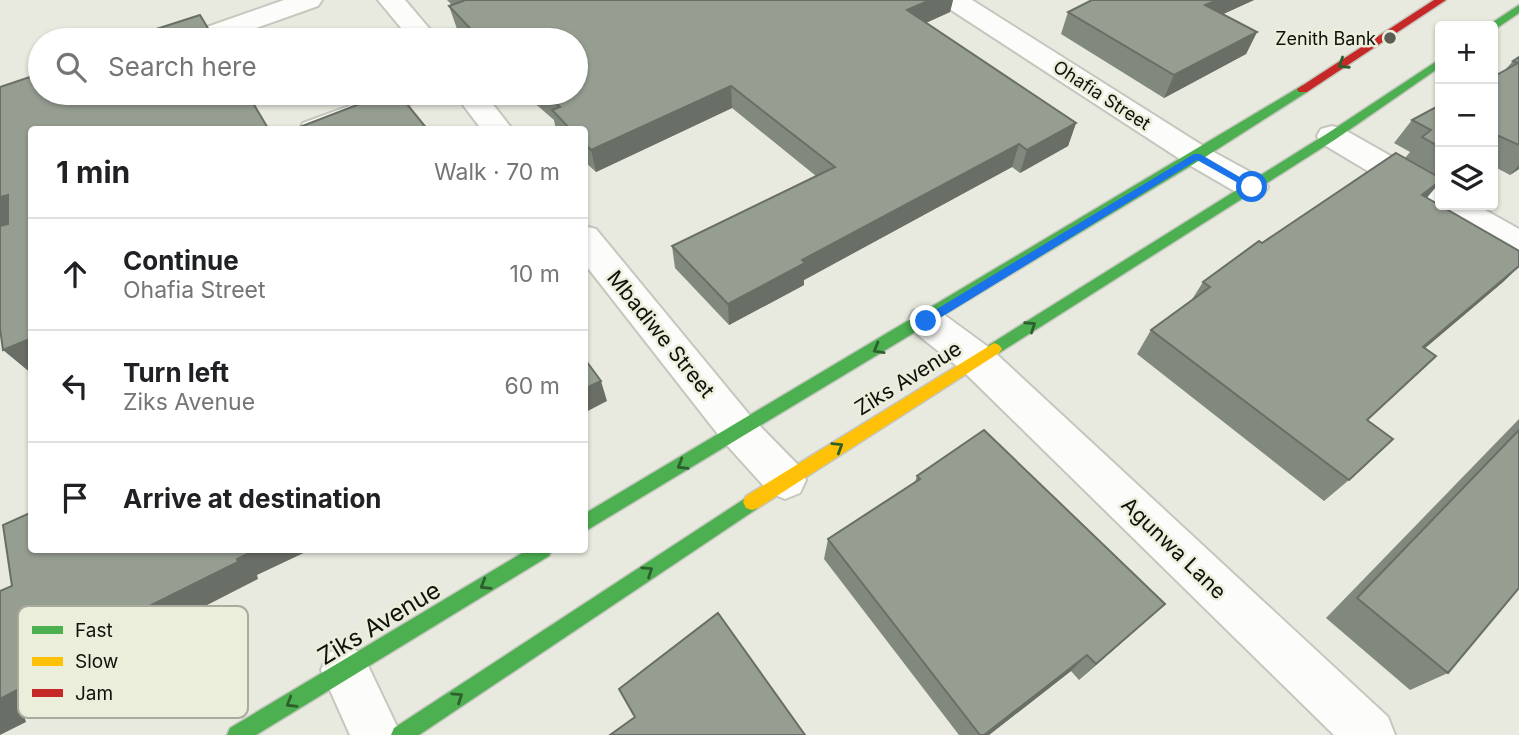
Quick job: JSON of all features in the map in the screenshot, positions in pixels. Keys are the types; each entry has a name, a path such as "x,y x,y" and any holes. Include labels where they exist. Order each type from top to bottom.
{"main road":[{"name":"Ziks Avenue","path":"588,522 1197,156 1441,0"},
{"path":"1498,23 1519,8"},
{"name":"Ziks Avenue","path":"401,735 785,480 1332,136 1435,65"},
{"name":"Ziks Avenue","path":"237,735 538,553"}],"street":[{"path":"231,28 309,0"},
{"path":"391,0 415,28"},
{"name":"Ohafia Street","path":"954,0 1197,156 1252,187"},
{"path":"325,126 380,105"},
{"path":"478,105 495,126"},
{"path":"1332,136 1435,196"},
{"path":"1459,210 1519,245"},
{"name":"Mbadiwe Street","path":"588,243 738,430 785,480"},
{"name":"Agunwa Lane","path":"926,321 977,360 1370,735"},
{"path":"345,670 376,735"}],"building":[{"path":"930,0 907,10 1076,123 1027,150 1019,144 802,260 805,263 728,304 672,246 835,167 731,86 591,150 588,147 588,126 567,126 552,110 560,107 558,105 588,105 588,28 470,28 449,6 463,1"},
{"path":"1092,0 1217,0 1205,5 1257,32 1174,75 1068,12"},
{"path":"200,15 208,28 159,28"},
{"path":"1519,57 1519,145 1498,137 1498,74 1518,63 1513,61"},
{"path":"28,78 28,105 254,105 267,126 28,126 28,340 3,350 0,329 0,226 8,224 8,195 0,197 0,87"},
{"path":"357,105 408,105 425,126 302,126"},
{"path":"1435,108 1435,144 1422,137 1431,130 1412,120"},
{"path":"1396,153 1435,175 1435,185 1422,195 1435,203 1435,210 1448,210 1519,251 1519,266 1423,347 1436,356 1367,420 1393,439 1349,480 1151,330 1210,287 1203,282 1259,241 1262,243"},
{"path":"588,363 601,381 588,387"},
{"path":"984,430 1165,604 1096,664 1087,655 984,735 980,735 828,539 920,479 917,476"},
{"path":"1519,430 1519,588 1448,673 1357,598"},
{"path":"28,514 28,553 249,553 237,559 238,562 149,606 18,606 18,690 0,699 0,591 12,586 3,525"},
{"path":"718,613 805,735 610,735 635,717 619,689"}],"traffic: fast":[{"path":"1498,23 1519,8"},
{"path":"994,349 1332,136 1435,65"},
{"path":"588,522 1197,156 1303,89"},
{"path":"401,735 752,502"},
{"path":"237,735 538,553"}],"traffic: slow":[{"path":"752,502 994,349"}],"traffic: jam":[{"path":"1303,89 1441,0"}],"place":[{"name":"Zenith Bank","path":"1390,38"}],"route":[{"path":"926,321 1197,156 1252,187"}]}
